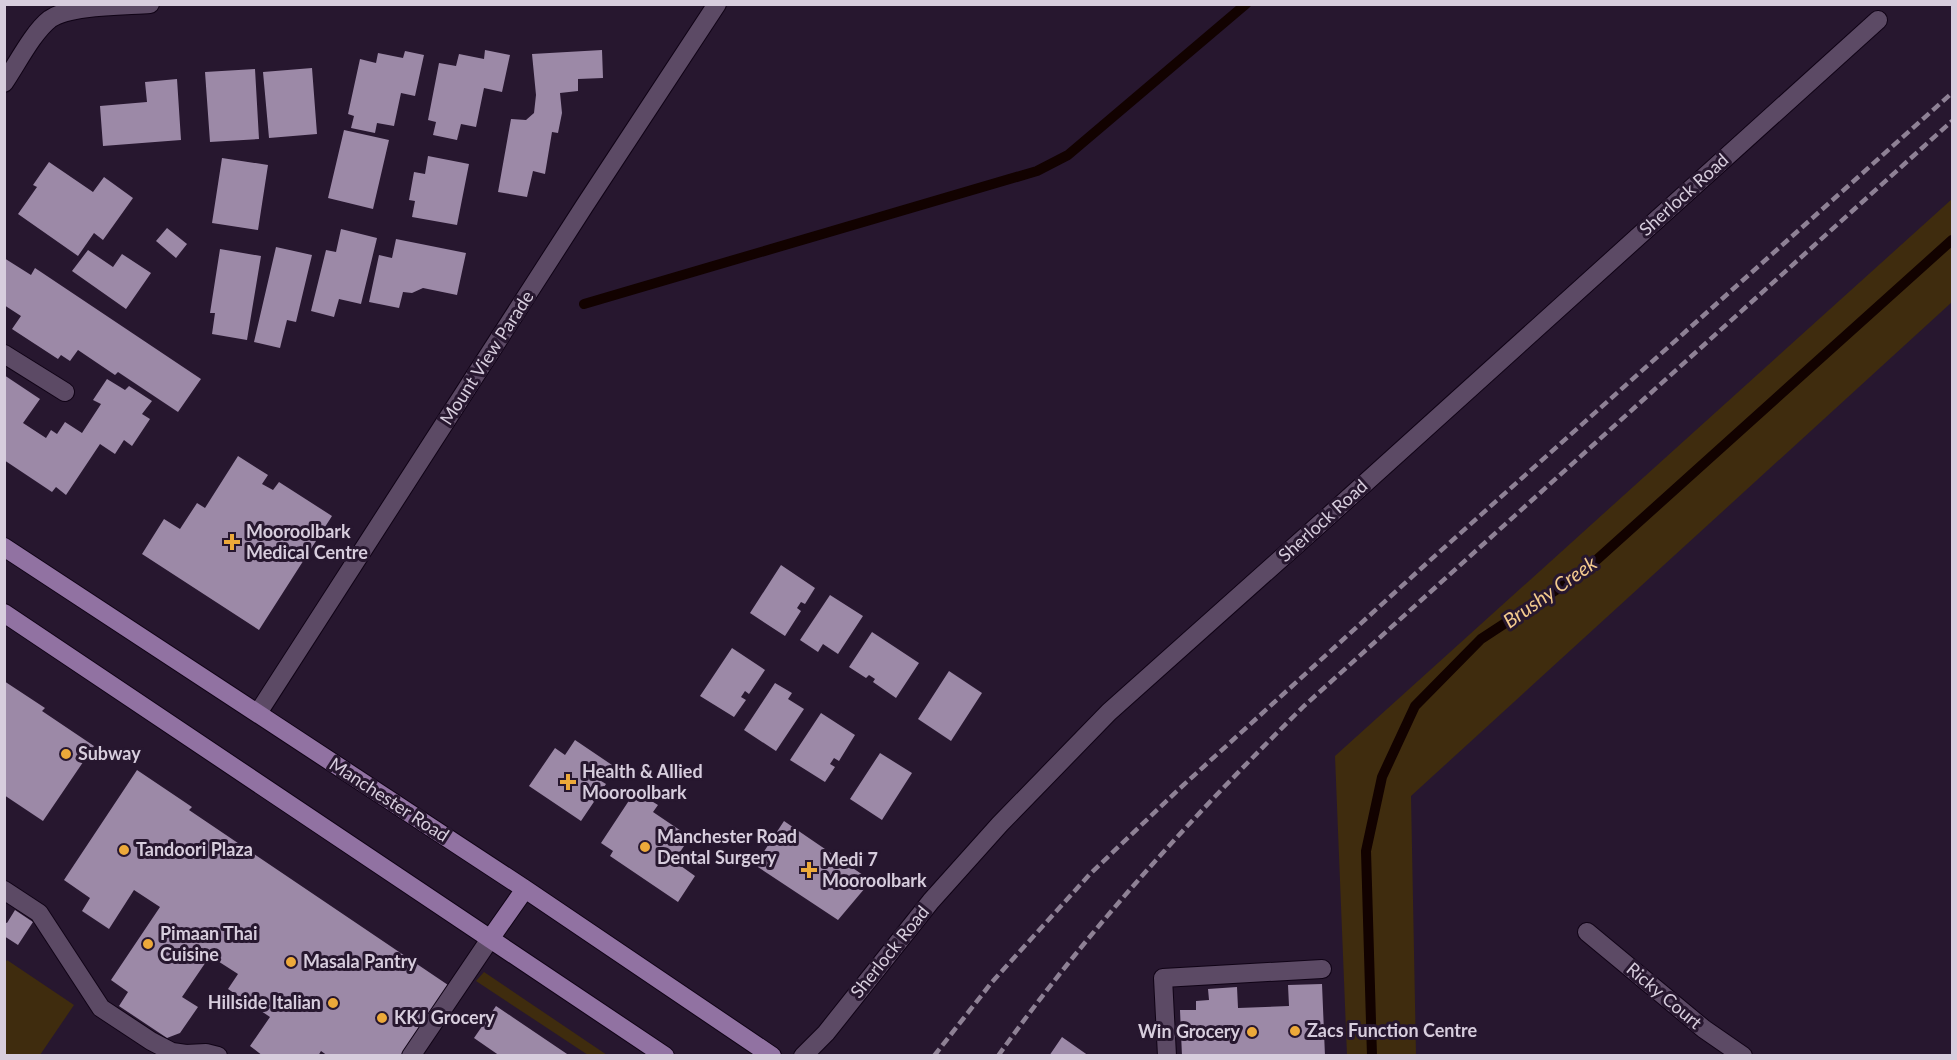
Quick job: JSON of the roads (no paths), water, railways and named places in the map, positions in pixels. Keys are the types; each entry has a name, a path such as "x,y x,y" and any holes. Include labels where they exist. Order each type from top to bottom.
{"main road":[{"name":"Manchester Road","path":"4,547 525,889 772,1056"},
{"path":"4,613 665,1056"},
{"path":"490,939 525,889"}],"street":[{"path":"4,83 36,35 50,19 67,11 150,4"},
{"name":"Mount View Parade","path":"258,713 717,4"},
{"name":"Sherlock Road","path":"803,1056 826,1033 931,901 992,832 1110,711 1878,20"},
{"path":"4,354 65,392"},
{"path":"4,890 39,913 101,1008 172,1052 206,1053 218,1056"},
{"name":"Ricky Court","path":"1587,932 1704,1029 1743,1056"},
{"path":"411,1056 490,939"},
{"path":"1167,1056 1163,978 1322,969"}],"waterway":[{"path":"584,304 1037,171 1068,155 1246,4"},
{"name":"Brushy Creek","path":"1372,1056 1366,851 1382,777 1415,706 1481,639 1582,573 1952,240"}],"railway":[{"path":"934,1056 992,982 1090,874 1178,790 1426,564 1952,93"},
{"path":"998,1056 1069,963 1144,874 1182,831 1304,706 1952,121"}],"place":[{"name":"Mooroolbark Medical Centre","path":"232,542"},
{"name":"Subway","path":"66,754"},
{"name":"Health & Allied Mooroolbark","path":"568,782"},
{"name":"Manchester Road Dental Surgery","path":"645,847"},
{"name":"Tandoori Plaza","path":"124,850"},
{"name":"Medi 7 Mooroolbark","path":"809,870"},
{"name":"Pimaan Thai Cuisine","path":"148,944"},
{"name":"Masala Pantry","path":"291,962"},
{"name":"Hillside Italian","path":"333,1003"},
{"name":"KKJ Grocery","path":"382,1018"},
{"name":"Zacs Function Centre","path":"1295,1031"},
{"name":"Win Grocery","path":"1252,1032"}]}
